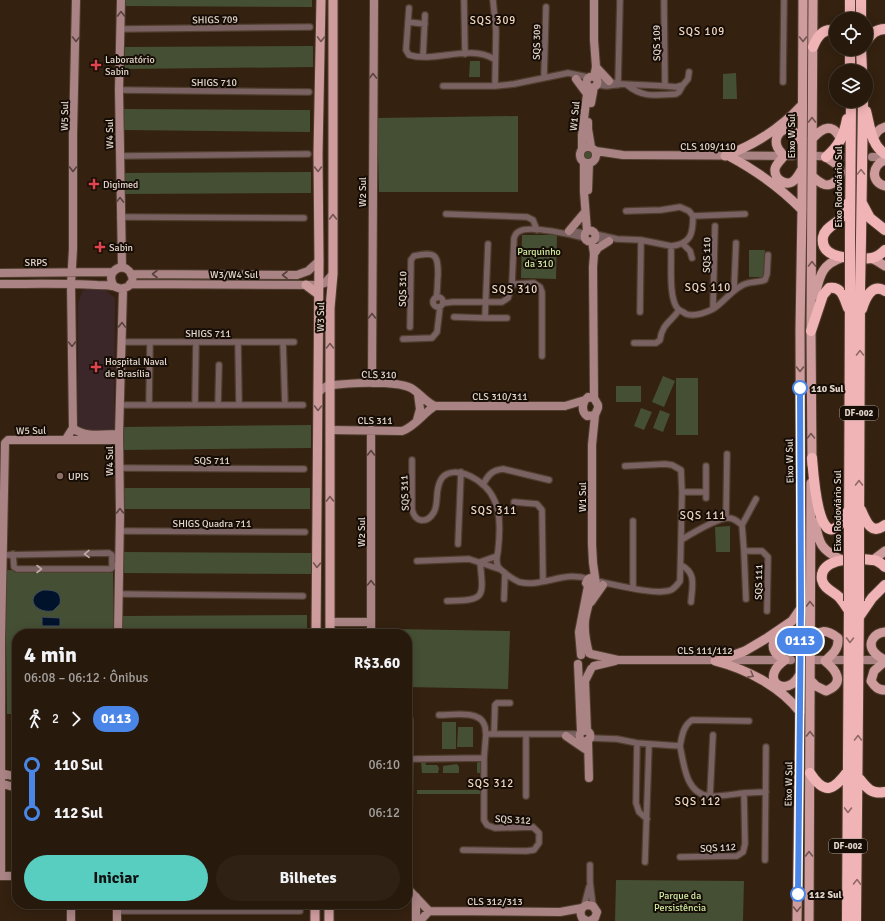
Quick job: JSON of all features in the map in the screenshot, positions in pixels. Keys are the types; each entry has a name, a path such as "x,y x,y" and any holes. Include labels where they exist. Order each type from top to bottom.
{"highway":[{"path":"850,0 850,12"},
{"path":"861,0 861,12"},
{"path":"873,32 880,29 885,29"},
{"path":"813,47 820,34 825,30 829,30"},
{"path":"822,156 834,150 841,140 850,108"},
{"name":"Eixo Rodoviário Sul","path":"851,108 850,238 855,290 860,317 859,503 854,536 854,614 858,777 856,921"},
{"name":"Eixo Rodoviário Sul","path":"854,536 849,509 850,313 855,290 861,239 863,108"},
{"path":"865,108 873,140 877,147 885,154"},
{"path":"850,195 844,213 836,223 824,233 823,239 825,249 841,258 871,258 881,254 885,250"},
{"path":"861,200 870,218 885,230"},
{"path":"811,330 823,294 829,288 838,289 842,293 850,313"},
{"path":"860,317 865,299 870,292 876,289 882,289 885,291"},
{"path":"812,458 818,506 823,524 828,528 839,526 849,509"},
{"path":"859,503 865,520 869,526 879,529 885,525"},
{"path":"885,567 873,560 834,561 825,568 822,577 824,586 839,597 854,614 885,585"},
{"name":"Eixo Rodoviário Sul","path":"847,921 848,771 854,614"},
{"path":"810,774 821,787 827,789 834,787 839,783 848,771"},
{"path":"858,777 872,792 885,792"}],"main road":[{"name":"W3 Sul","path":"316,629 318,538 318,154 321,0"},
{"name":"W3 Sul","path":"330,629 330,308 333,274 333,0"},
{"name":"Eixo W Sul","path":"797,921 801,608 800,330 803,0"},
{"path":"809,921 813,0"},
{"path":"727,156 766,136 791,117 802,105"},
{"path":"873,140 878,130 885,127"},
{"path":"812,139 821,130 831,128 835,130 841,140"},
{"path":"802,144 800,137 794,130 785,129 777,136 777,147 788,156 777,164 775,169 778,178 782,182 786,183 796,179 802,169"},
{"path":"727,156 741,163 786,193 802,210"},
{"path":"812,176 822,184 826,185 836,181 839,177 840,172 838,167 822,156"},
{"path":"885,158 876,165 874,176 881,185 885,186"},
{"path":"811,310 819,279 824,268 833,261 841,258"},
{"path":"871,258 885,266"},
{"path":"306,285 318,289"},
{"path":"811,503 817,532 824,550 842,560"},
{"path":"318,526 324,529 331,527"},
{"path":"318,538 324,535 330,538"},
{"path":"873,560 885,551"},
{"path":"716,661 745,651 774,634 792,621 801,608"},
{"path":"810,641 815,635 827,631 838,638 837,648 825,661 836,671 837,675 832,689 826,691 816,686 810,680"},
{"path":"885,632 877,634 871,642 874,652 885,660 874,671 871,681 878,689 885,690"},
{"path":"800,647 793,636 788,633 778,636 774,641 773,647 775,652 788,660 775,669 773,674 774,680 777,684 785,687 790,686 800,674"},
{"path":"716,661 734,666 767,684 787,698 800,712"},
{"path":"315,909 315,921"},
{"path":"329,921 330,909"}],"street":[{"name":"W5 Sul","path":"73,428 71,272 74,223 73,134 76,0"},
{"name":"W4 Sul","path":"121,0 119,90 122,267"},
{"name":"W2 Sul","path":"372,383 374,0"},
{"path":"464,0 465,54"},
{"path":"493,0 496,32 494,59 495,86"},
{"name":"W1 Sul","path":"594,0 596,66 591,83 588,120 588,129 594,149"},
{"path":"620,0 621,84"},
{"name":"SQS 109","path":"664,0 666,86"},
{"path":"783,82 784,0"},
{"name":"SQS 309","path":"544,78 546,6"},
{"path":"408,8 406,52 411,56 465,54 487,55 494,59"},
{"path":"423,56 426,15"},
{"path":"408,22 425,24"},
{"name":"SHIGS 709","path":"121,28 310,27"},
{"name":"W1 Sul","path":"582,149 582,135 595,56"},
{"path":"596,66 609,81"},
{"path":"443,86 495,86 568,73 591,83 609,81 621,84 648,95 676,94 688,78 689,72"},
{"path":"562,74 591,83 607,86 621,84 676,87 683,85"},
{"name":"SHIGS 710","path":"119,90 309,92"},
{"path":"588,399 598,408 589,415 583,407 588,399 594,379 594,254 585,212 589,162 597,154 594,149 588,146 582,149 580,155 589,162"},
{"name":"CLS 109/110","path":"594,149 623,155 788,156"},
{"path":"120,156 308,154"},
{"name":"CLS 109/110","path":"589,162 623,155"},
{"path":"822,156 839,157"},
{"path":"872,157 885,158"},
{"path":"589,162 588,192 593,267"},
{"path":"626,211 661,210 680,207 689,211 693,216 745,214"},
{"path":"567,232 585,212"},
{"path":"446,214 527,217 533,220 537,230"},
{"name":"SQS 110","path":"683,244 692,234 693,216"},
{"path":"120,217 304,218"},
{"name":"SQS 110","path":"713,308 715,226"},
{"path":"440,302 506,301 510,294 512,284 514,238 516,234 523,230 567,232 613,240 641,240 671,246 683,244 690,251 692,258"},
{"path":"594,254 598,248 613,240"},
{"path":"640,312 641,240"},
{"path":"734,290 736,243"},
{"path":"485,318 488,244"},
{"path":"671,246 674,303 679,310 689,315 702,314 724,301 734,290 741,286 764,280 767,274 768,254"},
{"name":"SQS 310","path":"403,339 432,338 437,332 440,302 438,262 436,258 431,255 415,255 411,260 410,327"},
{"name":"W3/W4 Sul","path":"131,274 302,274 308,271 319,261"},
{"path":"0,284 71,284 114,286 123,289 132,281 131,274 126,268 116,268 112,272 111,279 114,286"},
{"name":"SRPS","path":"0,272 112,272"},
{"path":"173,274 173,284"},
{"path":"210,284 211,274"},
{"path":"318,289 333,274"},
{"path":"251,285 252,275"},
{"path":"512,284 534,283 540,287 542,292 542,356"},
{"path":"56,284 65,289 71,296"},
{"name":"W3/W4 Sul","path":"130,284 306,285"},
{"name":"W4 Sul","path":"118,629 119,594 116,566 120,531 119,437 123,289"},
{"path":"634,343 656,343 660,340 663,328 679,310"},
{"path":"454,317 507,318"},
{"name":"SHIGS 711","path":"122,342 294,342"},
{"path":"149,405 150,342"},
{"path":"195,404 196,342"},
{"path":"238,342 239,405"},
{"path":"283,342 285,405"},
{"path":"218,405 219,364"},
{"name":"CLS 310","path":"330,385 372,383 400,384 411,388 425,401 436,406"},
{"path":"318,393 330,385"},
{"path":"416,422 420,409 418,394"},
{"name":"CLS 310/311","path":"436,406 565,406 588,399"},
{"path":"120,405 303,405"},
{"name":"CLS 311","path":"330,430 407,429 429,410 436,406"},
{"name":"CLS 310/311","path":"565,406 589,415"},
{"name":"W1 Sul","path":"587,654 580,632 592,580 593,431 589,415"},
{"path":"66,439 73,428 85,434 119,437"},
{"name":"W2 Sul","path":"371,430 371,629"},
{"path":"66,439 119,437"},
{"name":"W5 Sul","path":"12,876 1,876 0,736 5,443 8,440 66,439"},
{"path":"726,518 727,454"},
{"name":"SQS 311","path":"412,460 412,509 413,515 417,520 427,520 435,510 440,482 451,473 461,472"},
{"path":"417,561 469,560 480,562 500,569 519,582 542,581 573,576 652,591 670,590 680,581 681,470 677,466 666,464 625,466"},
{"path":"706,466 706,498"},
{"name":"SQS 711","path":"119,468 304,469"},
{"path":"484,485 488,475 491,472 503,469 549,480"},
{"path":"458,544 461,472 484,485 491,492 500,520 496,561 500,569"},
{"path":"682,492 706,492"},
{"path":"681,540 705,526 726,518 736,520 742,525 756,499"},
{"path":"514,502 537,504 542,510 542,581"},
{"path":"633,521 633,588"},
{"name":"SQS 111","path":"742,525 746,599"},
{"name":"SHIGS Quadra 711","path":"120,531 305,532"},
{"name":"SQS 111","path":"744,551 762,551 768,556 767,611"},
{"path":"2,554 109,553 112,555 116,566 110,569 17,569 14,567 13,554"},
{"path":"480,562 497,556"},
{"path":"447,601 470,600 478,597 482,586 480,562"},
{"path":"681,565 690,571 692,577 691,602"},
{"path":"504,600 505,573"},
{"path":"587,654 585,620 590,602 592,580"},
{"path":"119,594 303,596"},
{"path":"330,622 371,622"},
{"path":"584,737 585,681 595,662 594,657 587,654 579,658 578,664 584,737 590,778"},
{"name":"CLS 111/112","path":"587,654 618,660 788,660"},
{"name":"CLS 111/112","path":"592,667 618,660"},
{"path":"814,660 843,660"},
{"path":"865,660 885,660"},
{"path":"578,664 585,670 592,667"},
{"path":"494,734 494,705 497,703 510,703"},
{"path":"439,716 474,715 482,720 485,725 486,734 565,735 680,746"},
{"path":"749,721 692,720 684,730 680,746 684,765 690,784 702,795 710,796 766,792"},
{"name":"SQS 312","path":"462,850 530,851 537,847 539,843 539,833 533,827 495,828 487,824 484,820 484,758 486,734"},
{"path":"526,734 526,796"},
{"path":"565,735 584,737"},
{"path":"710,796 713,735"},
{"path":"637,743 636,803 639,812 647,819"},
{"path":"645,862 649,744"},
{"path":"765,860 766,747"},
{"path":"412,759 484,758"},
{"path":"0,773 12,776"},
{"path":"0,783 12,787"},
{"name":"SQS 112","path":"680,857 737,856 743,852 746,844 744,793"},
{"path":"590,865 590,882 593,906 597,912 595,918 588,920 581,915 590,882"},
{"path":"412,893 429,911 420,921"},
{"path":"416,897 416,921"},
{"path":"583,907 587,905 593,906"},
{"name":"CLS 312/313","path":"429,911 560,912 583,907"},
{"path":"71,909 71,921"},
{"path":"117,909 117,921"},
{"path":"154,909 300,911"},
{"name":"CLS 312/313","path":"560,912 588,920"}],"shaded area":[{"name":"Hospital Naval de Brasília","path":"89,287 105,290 115,298 114,431 78,430 78,303 82,292"}],"green space":[{"path":"126,0 312,0 312,7 126,6"},
{"path":"313,46 313,67 125,69 125,47"},
{"path":"470,61 480,61 480,77 469,77"},
{"path":"736,73 737,99 723,99 723,74"},
{"path":"124,109 310,110 310,132 123,130"},
{"path":"518,116 518,192 379,192 377,118"},
{"path":"588,148 593,150 595,155 593,160 588,162 583,160 581,155 583,150"},
{"path":"311,172 311,193 123,194 123,173"},
{"name":"Parquinho da 310","path":"522,235 557,235 556,279 521,278"},
{"path":"749,250 765,250 765,277 749,277"},
{"path":"663,376 675,381 664,407 652,402"},
{"path":"676,378 698,378 698,435 676,435"},
{"path":"616,386 641,386 641,402 616,402"},
{"path":"641,408 652,412 644,430 634,426"},
{"path":"660,410 670,414 663,432 653,428"},
{"path":"311,425 311,448 122,450 122,427"},
{"path":"121,488 310,488 310,509 121,509"},
{"path":"730,526 730,552 716,552 715,527"},
{"path":"124,552 313,553 313,574 123,573"},
{"path":"5,570 113,571 114,629 12,629 12,714 7,714"},
{"path":"307,615 307,629 121,629 121,616"},
{"path":"412,629 510,631 508,689 412,687"},
{"path":"442,722 456,722 456,749 442,749"},
{"path":"458,727 473,727 473,747 457,747"},
{"path":"421,761 425,761 426,765 437,765 439,768 438,773 422,773"},
{"path":"478,762 481,762 482,765 483,794 417,794 417,790 480,790 481,773 477,773"},
{"path":"457,764 459,767 459,773 443,773 443,766"},
{"name":"Parque da Persistência","path":"616,880 744,881 743,921 615,921"}],"water":[{"path":"43,590 54,591 60,596 60,604 53,611 41,610 34,604 34,597 37,593"},
{"path":"42,617 60,618 60,626 42,626"}],"tunnel":[{"path":"839,157 868,157"}],"bus line":[{"name":"0113","path":"798,894 801,608 800,388"}],"place":[{"name":"Laboratório Sabin","path":"96,65"},
{"name":"Digimed","path":"94,184"},
{"name":"Sabin","path":"100,247"},
{"name":"Hospital Naval de Brasília","path":"96,367"},
{"name":"110 Sul","path":"800,388"},
{"name":"UPIS","path":"60,476"},
{"name":"112 Sul","path":"798,894"}],"district":[{"name":"SQS 309","path":"493,20"},
{"name":"SQS 109","path":"702,31"},
{"name":"SQS 110","path":"708,287"},
{"name":"SQS 310","path":"515,289"},
{"name":"SQS 311","path":"494,510"},
{"name":"SQS 111","path":"703,515"},
{"name":"SQS 312","path":"491,783"},
{"name":"SQS 112","path":"698,801"}]}
